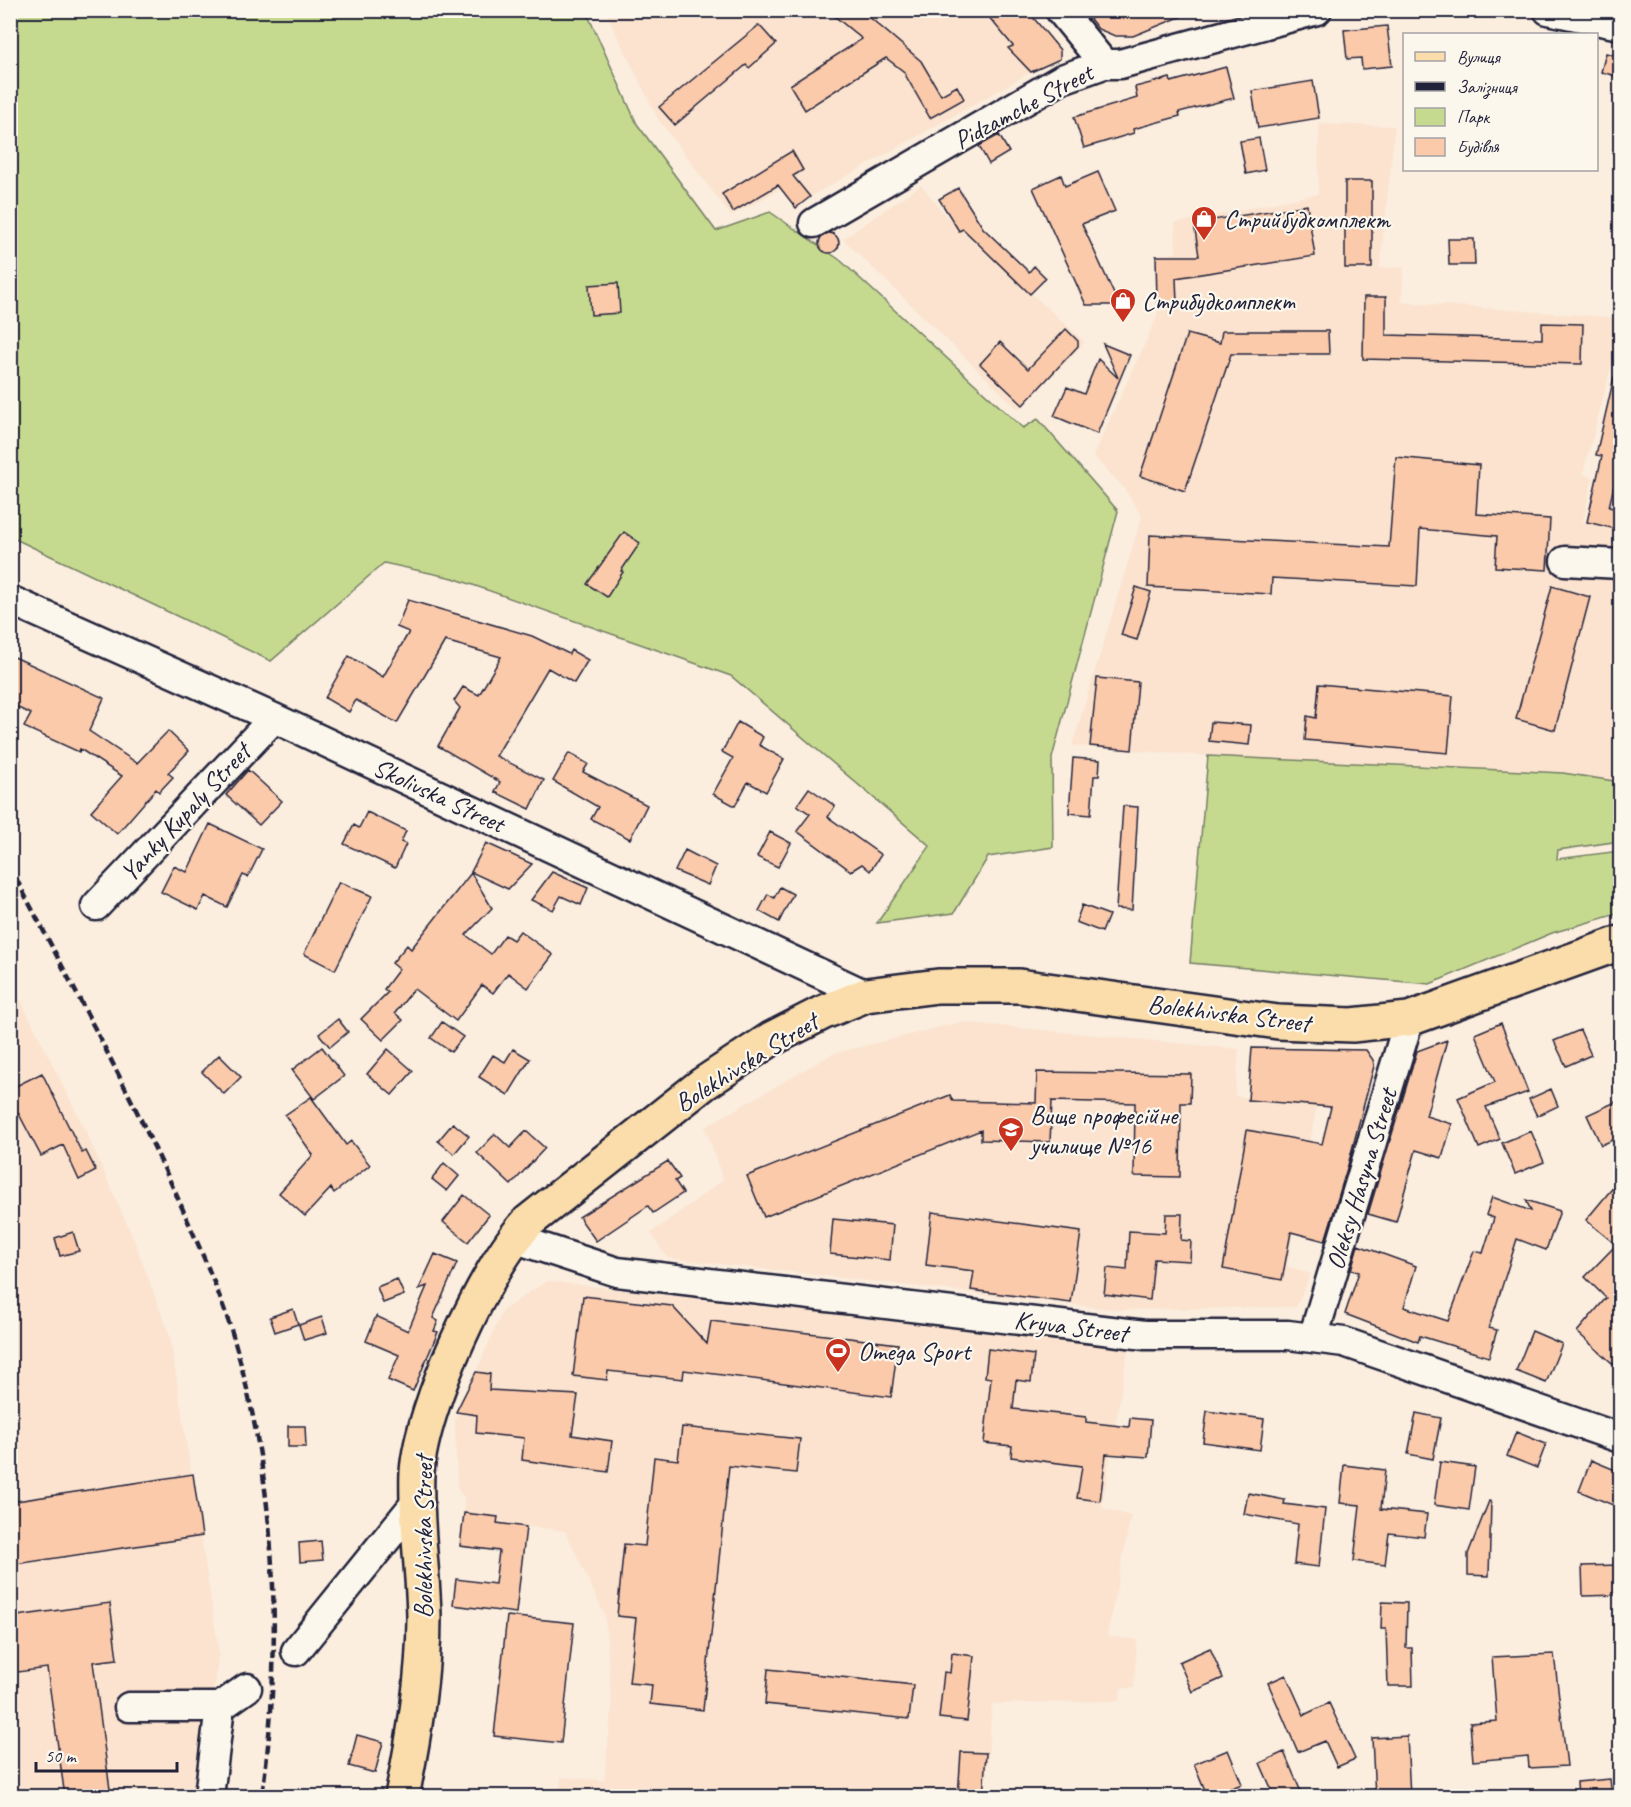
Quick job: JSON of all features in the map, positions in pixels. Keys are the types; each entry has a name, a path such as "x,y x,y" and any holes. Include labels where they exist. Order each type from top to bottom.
{"main road":[{"name":"Bolekhivska Street","path":"402,1797 418,1716 424,1618 417,1471 430,1413 478,1297 513,1238 528,1222 702,1084 771,1039 822,1013 866,995 938,986 1019,986 1278,1022 1352,1025 1409,1019 1620,943"}],"street":[{"path":"1060,10 1104,64"},
{"name":"Pidzamche Street","path":"814,223 1062,79 1104,64 1120,64 1317,10"},
{"path":"1548,10 1586,13 1620,25"},
{"path":"1565,561 1620,564"},
{"name":"Skolivska Street","path":"10,600 274,718 866,995"},
{"name":"Yanky Kupaly Street","path":"96,906 274,718"},
{"name":"Oleksy Hasyna Street","path":"1313,1338 1409,1019"},
{"name":"Kryva Street","path":"513,1238 617,1272 1145,1335 1288,1335 1344,1342 1620,1438"},
{"path":"296,1651 418,1500"},
{"path":"129,1707 220,1707 247,1688"},
{"path":"209,1797 220,1707"}],"shaded area":[{"path":"605,11 1027,11 1060,50 1060,59 1031,72 810,197 796,208 780,189 731,216 658,119"},
{"path":"1319,124 1395,126 1380,268 1404,267 1402,302 1620,318 1620,333 1583,474 1593,477 1583,521 1620,530 1620,782 1563,773 1208,756 1072,746 1142,516 1123,487 1093,456 1157,317 1159,255 1176,253 1175,223 1318,194"},
{"path":"921,185 947,217 1085,342 1019,410 843,239"},
{"path":"10,978 87,1134 135,1242 170,1337 219,1652 200,1796 11,1796"},
{"name":"Вище професійне училище №16","path":"960,1022 1239,1049 1235,1096 1317,1104 1287,1266 1311,1274 1296,1307 1119,1310 667,1258 651,1233 723,1180 705,1127 832,1054"},
{"path":"547,1281 1128,1349 1102,1508 1131,1516 1107,1636 1137,1640 1134,1688 1121,1688 1119,1701 992,1704 985,1796 559,1796 561,1777 604,1780 612,1708 605,1616 565,1531 497,1523 498,1517 464,1513 464,1498 457,1488 455,1420 503,1310"}],"green space":[{"path":"10,11 586,11 637,124 716,231 770,212 840,260 1023,428 1038,419 1118,511 1052,758 1053,847 988,857 954,913 877,923 930,846 731,676 453,578 384,563 271,661 11,537"},
{"path":"1208,756 1563,773 1620,782 1620,841 1558,850 1557,859 1620,851 1620,913 1552,933 1430,984 1190,963"}],"building":[{"path":"827,10 861,10 921,61 941,95 957,86 964,99 930,118 903,71 886,58 805,110 790,85 862,39"},
{"path":"983,10 1027,10 1060,50 1060,59 1031,72 1008,48 1013,46"},
{"path":"1083,10 1195,11 1133,36 1115,36 1098,29"},
{"path":"759,25 776,44 749,68 746,65 675,125 659,107"},
{"path":"1387,26 1392,66 1362,69 1361,58 1347,59 1344,30"},
{"path":"1606,53 1620,57 1620,77 1601,72"},
{"path":"1226,67 1234,98 1179,112 1180,116 1133,129 1134,133 1084,148 1074,117 1137,98 1135,87 1170,78 1171,82"},
{"path":"1313,81 1319,118 1258,128 1252,91"},
{"path":"999,135 1009,152 989,164 979,146"},
{"path":"1259,138 1265,170 1246,174 1240,141"},
{"path":"792,151 803,170 793,176 810,197 796,208 778,185 733,212 722,194"},
{"path":"1098,172 1115,211 1082,224 1119,305 1086,305 1033,188 1061,175 1065,186"},
{"path":"1345,181 1372,181 1372,268 1345,268"},
{"path":"958,188 983,228 1029,272 1034,266 1046,278 1030,294 963,229 959,231 939,199"},
{"path":"1307,205 1315,256 1176,278 1177,303 1157,304 1156,256 1199,256 1194,223"},
{"path":"825,233 833,233 839,239 839,247 833,253 825,253 819,247 819,239"},
{"path":"1448,239 1474,239 1475,265 1449,265"},
{"path":"618,283 620,313 591,315 589,285"},
{"path":"1364,297 1386,297 1386,335 1542,339 1542,323 1583,324 1582,364 1363,359"},
{"path":"1066,329 1078,341 1078,346 1023,405 980,364 1000,342 1028,369"},
{"path":"1222,331 1328,331 1329,354 1231,354 1185,491 1140,476 1187,334 1220,343"},
{"path":"1103,344 1130,355 1097,434 1054,416 1067,387 1084,394 1098,359 1118,378"},
{"path":"1614,377 1620,378 1620,460 1609,507 1620,510 1620,530 1587,522 1602,456 1596,455"},
{"path":"1396,457 1479,465 1476,514 1550,519 1547,570 1495,567 1497,536 1420,529 1417,586 1272,578 1271,594 1148,587 1150,535 1389,547"},
{"path":"624,532 640,543 607,597 587,584"},
{"path":"1552,586 1590,597 1555,730 1516,719"},
{"path":"1136,587 1151,592 1137,640 1121,635"},
{"path":"408,600 532,636 569,654 571,650 588,660 574,683 548,668 496,756 544,780 530,809 495,792 500,782 438,746 460,708 454,701 463,687 479,695 501,657 445,641 397,723 356,700 349,712 325,698 349,656 383,677 409,632 397,627"},
{"path":"10,655 104,698 89,731 137,763 168,731 189,751 168,773 173,777 159,792 156,789 117,834 91,811 122,776 80,749 79,752 24,727 31,714 10,704"},
{"path":"1097,678 1138,682 1132,750 1090,746"},
{"path":"1319,684 1453,696 1448,753 1305,740 1307,716 1316,718"},
{"path":"738,722 763,737 759,745 784,759 766,792 748,782 735,806 713,794 733,758 722,752"},
{"path":"1211,722 1251,725 1249,745 1209,741"},
{"path":"569,753 588,764 583,772 647,805 630,839 591,819 598,807 553,781"},
{"path":"1073,758 1100,760 1099,776 1094,776 1091,815 1069,813"},
{"path":"248,770 282,801 259,825 226,795"},
{"path":"809,788 835,806 828,817 881,855 870,871 862,864 851,871 797,831 810,814 797,805"},
{"path":"1123,806 1138,807 1132,910 1116,909"},
{"path":"367,812 406,831 401,842 406,844 395,868 344,844 354,825 359,828"},
{"path":"210,824 262,849 248,877 243,875 227,907 205,896 198,910 161,892 174,866 187,872"},
{"path":"770,832 791,843 778,867 757,857"},
{"path":"486,843 532,864 508,889 471,872"},
{"path":"685,850 716,866 708,885 675,871"},
{"path":"552,872 588,888 581,905 561,896 553,910 531,900"},
{"path":"471,873 492,908 466,935 491,954 505,935 513,940 520,931 553,955 528,988 508,973 493,993 482,985 456,1021 414,989 395,1013 403,1020 383,1040 361,1019 388,992 384,989 399,969 392,963 407,945 411,949"},
{"path":"339,882 372,896 335,970 304,954"},
{"path":"780,887 793,894 779,922 759,911 768,894 774,898"},
{"path":"1082,905 1109,915 1102,932 1076,922"},
{"path":"338,1019 348,1032 330,1047 319,1034"},
{"path":"442,1022 463,1037 451,1052 431,1038"},
{"path":"1501,1023 1528,1092 1486,1107 1500,1139 1479,1148 1458,1098 1495,1082 1475,1034"},
{"path":"1580,1030 1591,1055 1566,1066 1554,1041"},
{"path":"1447,1040 1426,1116 1452,1124 1442,1158 1416,1150 1396,1222 1368,1214 1417,1051"},
{"path":"322,1047 344,1076 314,1099 292,1070"},
{"path":"1252,1048 1366,1050 1374,1066 1325,1241 1291,1232 1282,1280 1223,1269 1247,1130 1322,1144 1331,1107 1248,1100"},
{"path":"388,1049 413,1071 392,1095 367,1074"},
{"path":"513,1049 530,1059 508,1095 479,1077 493,1055 505,1062"},
{"path":"219,1055 241,1077 224,1094 202,1072"},
{"path":"1037,1072 1191,1074 1190,1103 1181,1103 1180,1177 1134,1176 1135,1103 1052,1101 1050,1142 981,1140 981,1130 764,1217 747,1176 950,1095 953,1101 1036,1103"},
{"path":"42,1073 82,1153 86,1151 96,1171 79,1180 63,1145 41,1156 10,1097 10,1089"},
{"path":"1551,1089 1558,1106 1537,1116 1529,1099"},
{"path":"311,1097 346,1145 351,1141 370,1165 334,1193 331,1188 305,1216 279,1193 313,1155 285,1115"},
{"path":"1620,1100 1620,1137 1601,1145 1587,1115"},
{"path":"453,1123 469,1136 454,1154 438,1141"},
{"path":"526,1131 545,1148 511,1185 477,1153 495,1134 510,1148"},
{"path":"1531,1131 1544,1162 1515,1174 1502,1143"},
{"path":"668,1161 680,1178 675,1181 683,1193 653,1213 648,1206 596,1241 579,1217"},
{"path":"444,1163 459,1176 447,1191 432,1179"},
{"path":"1620,1179 1620,1370 1577,1332 1606,1298 1585,1277 1616,1245 1586,1220"},
{"path":"464,1195 489,1215 468,1242 443,1222"},
{"path":"1492,1197 1531,1211 1526,1200 1560,1211 1546,1250 1517,1239 1489,1328 1497,1330 1489,1357 1420,1336 1418,1342 1345,1314 1359,1272 1351,1270 1358,1245 1416,1266 1404,1307 1448,1321 1474,1251 1483,1253 1494,1218 1486,1215"},
{"path":"932,1212 1081,1232 1071,1303 971,1290 974,1271 926,1265"},
{"path":"1166,1214 1182,1214 1181,1240 1191,1241 1190,1261 1154,1259 1150,1300 1104,1294 1107,1268 1127,1270 1129,1231 1165,1233"},
{"path":"833,1219 893,1225 890,1260 830,1254"},
{"path":"73,1232 79,1251 60,1256 55,1238"},
{"path":"435,1254 457,1263 433,1318 438,1321 434,1331 438,1332 413,1391 388,1380 399,1355 366,1341 376,1316 408,1331 427,1286 419,1289"},
{"path":"397,1279 404,1295 383,1303 377,1287"},
{"path":"583,1296 672,1306 707,1344 711,1321 898,1344 891,1397 684,1370 683,1379 608,1371 607,1380 573,1376"},
{"path":"293,1309 298,1324 275,1332 270,1317"},
{"path":"322,1317 327,1333 304,1340 299,1325"},
{"path":"1532,1331 1562,1344 1546,1383 1516,1371"},
{"path":"988,1349 1034,1355 1031,1382 1016,1380 1013,1409 1086,1417 1086,1422 1129,1427 1130,1418 1151,1420 1148,1457 1106,1454 1100,1501 1077,1498 1082,1466 1011,1457 1012,1446 984,1443 991,1378 985,1377"},
{"path":"476,1372 490,1374 489,1390 578,1395 572,1435 612,1441 608,1472 522,1460 524,1438 476,1433 477,1415 456,1412"},
{"path":"1207,1411 1264,1419 1260,1450 1203,1442"},
{"path":"1416,1413 1441,1418 1433,1459 1408,1454"},
{"path":"288,1426 305,1426 306,1447 288,1447"},
{"path":"682,1427 800,1439 796,1473 729,1466 703,1710 650,1704 652,1685 629,1683 636,1618 617,1616 624,1544 645,1546 654,1457 678,1460"},
{"path":"1516,1432 1546,1444 1537,1468 1507,1456"},
{"path":"1591,1460 1620,1472 1620,1508 1579,1491"},
{"path":"1440,1462 1475,1467 1469,1510 1434,1505"},
{"path":"1344,1465 1385,1470 1381,1509 1427,1514 1424,1537 1389,1533 1385,1565 1354,1561 1360,1505 1340,1503"},
{"path":"193,1474 202,1536 10,1565 10,1502"},
{"path":"1248,1493 1285,1500 1284,1504 1325,1509 1319,1567 1294,1564 1298,1524 1244,1514"},
{"path":"1489,1501 1491,1502 1489,1576 1468,1575 1468,1554"},
{"path":"464,1513 498,1517 497,1523 526,1527 516,1613 453,1605 456,1579 495,1584 499,1551 460,1546"},
{"path":"321,1541 323,1560 300,1562 299,1543"},
{"path":"1619,1565 1620,1595 1583,1596 1582,1566"},
{"path":"1382,1602 1407,1603 1406,1648 1412,1648 1413,1686 1388,1686 1386,1629 1381,1629"},
{"path":"110,1603 117,1659 93,1662 111,1797 65,1797 47,1668 10,1673 10,1617"},
{"path":"507,1616 574,1623 561,1743 494,1736"},
{"path":"1210,1648 1223,1678 1192,1692 1179,1662"},
{"path":"952,1653 974,1656 967,1721 939,1718 944,1672 950,1673"},
{"path":"1554,1654 1567,1766 1529,1768 1528,1756 1473,1761 1470,1723 1497,1721 1492,1657"},
{"path":"768,1669 913,1685 909,1719 765,1704"},
{"path":"1286,1675 1304,1715 1329,1703 1355,1759 1337,1767 1325,1741 1298,1752 1268,1683"},
{"path":"357,1735 383,1742 375,1773 349,1766"},
{"path":"1407,1736 1410,1797 1375,1797 1372,1738"},
{"path":"1228,1750 1242,1784 1208,1797 1194,1764"},
{"path":"961,1752 986,1753 983,1797 958,1797"},
{"path":"1284,1752 1301,1792 1291,1797 1275,1797 1260,1763"},
{"path":"1610,1779 1612,1797 1578,1797 1577,1782"}],"railway":[{"path":"10,867 98,1034 160,1160 210,1273 236,1346 250,1401 260,1457 268,1513 272,1570 273,1683 262,1796"}],"place":[{"name":"Стрийбудкомплект","path":"1204,242"},
{"name":"Стрибудкомплект","path":"1123,324"},
{"name":"Вище професійне училище №16","path":"1011,1153"},
{"name":"Omega Sport","path":"838,1374"}]}
